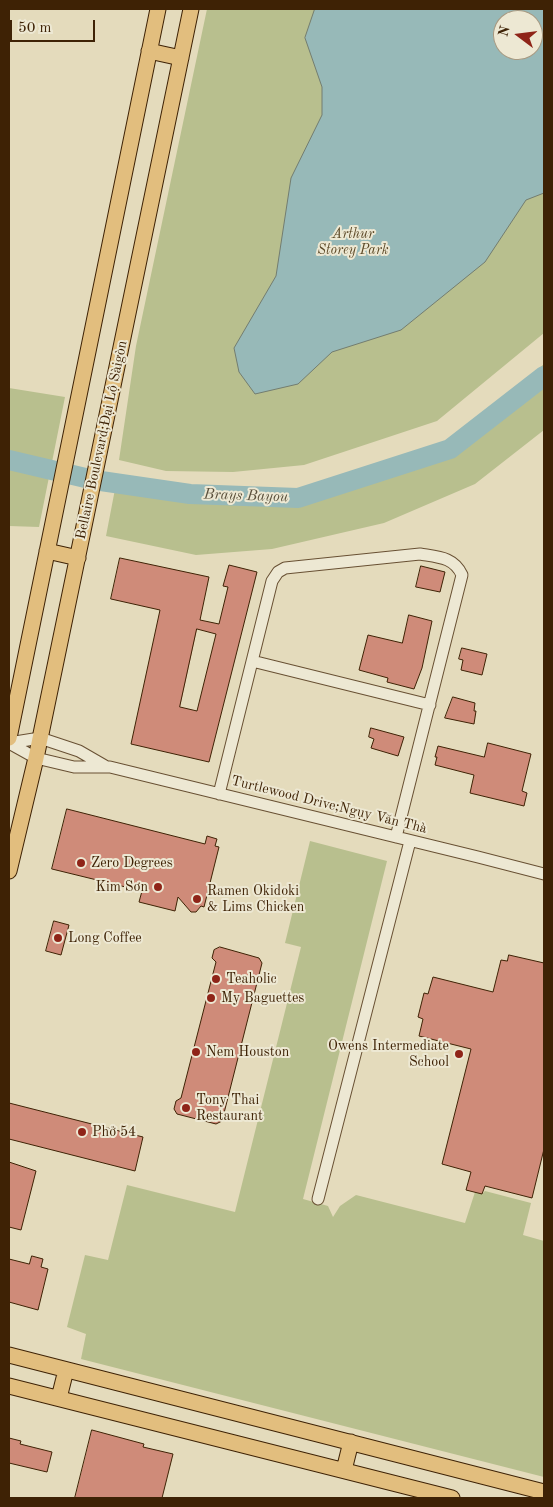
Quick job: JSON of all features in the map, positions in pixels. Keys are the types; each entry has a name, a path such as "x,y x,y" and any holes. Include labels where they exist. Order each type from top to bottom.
{"main road":[{"path":"9,738 158,9"},
{"name":"Bellaire Boulevard;Đại Lộ Sàigòn","path":"9,871 36,758 191,9"},
{"path":"149,51 181,58"},
{"path":"47,551 78,558"},
{"path":"9,1355 544,1492"},
{"path":"59,1398 66,1370"},
{"path":"9,1386 452,1498"},
{"path":"344,1470 351,1442"}],"street":[{"path":"219,794 272,581 278,572 285,568 420,554 434,556 451,561 458,566 462,575 396,837"},
{"path":"252,661 430,705"},
{"name":"Turtlewood Drive;Ngụy Văn Thà","path":"9,743 40,738 79,751 106,767"},
{"name":"Turtlewood Drive;Ngụy Văn Thà","path":"9,743 36,758 74,767 106,767 544,874"},
{"path":"318,1199 410,841"}],"green space":[{"name":"Arthur Storey Park","path":"207,9 544,9 544,333 437,421 304,465 233,472 166,471 119,460 136,346"},
{"path":"544,364 544,430 475,484 384,523 272,549 196,555 106,536 116,484 141,491 220,497 297,490 438,447 488,413"},
{"path":"9,388 65,397 39,527 9,526"},
{"path":"310,841 387,861 303,1199 328,1206 333,1217 340,1206 356,1195 465,1223 475,1192 482,1194 485,1191 531,1203 523,1235 544,1241 544,1477 81,1359 86,1334 67,1327 85,1255 108,1260 127,1185 235,1212 301,947 285,943"}],"water":[{"path":"315,9 544,9 544,193 526,200 485,262 401,330 332,352 298,384 255,394 239,372 234,348 276,276 291,178 322,115 322,87 305,38"}],"building":[{"path":"120,558 209,577 200,620 219,624 228,587 223,586 229,565 257,572 209,762 131,744 160,610 111,599","holes":["197,629 216,634 197,711 180,707"]},
{"path":"421,566 445,572 440,592 416,587"},
{"path":"409,615 432,621 422,668 414,689 387,682 388,678 359,670 368,635 402,643"},
{"path":"462,648 487,654 482,675 461,670 463,660 459,659"},
{"path":"453,697 475,703 474,724 445,718"},
{"path":"371,728 404,737 398,756 371,748 374,739 369,737"},
{"path":"488,743 531,754 522,791 527,793 524,806 470,793 474,775 435,765 438,746 484,757"},
{"path":"67,809 205,844 207,836 217,839 215,846 219,847 204,907 201,906 196,912 191,912 178,897 175,911 139,902 142,891 52,869"},
{"path":"54,921 69,925 61,955 46,951"},
{"path":"220,947 259,958 262,963 222,1121 216,1124 177,1114 174,1109 176,1101 181,1098 216,962 212,958 214,950"},
{"path":"509,955 544,963 544,1149 532,1198 485,1186 482,1194 466,1190 471,1172 442,1164 471,1049 419,1036 423,1019 418,1017 424,993 428,994 433,977 493,992 501,960 507,961"},
{"path":"9,1103 143,1137 135,1171 9,1139"},
{"path":"9,1162 36,1171 21,1230 9,1227"},
{"path":"32,1256 43,1259 41,1267 48,1269 38,1310 9,1302 9,1259 29,1264"},
{"path":"92,1430 144,1444 143,1447 173,1454 162,1498 75,1498"},
{"path":"9,1438 21,1441 20,1444 52,1452 47,1472 9,1463"}],"waterway":[{"name":"Brays Bayou","path":"9,460 94,480 190,494 298,498 450,449 544,376"}],"place":[{"name":"Zero Degrees","path":"81,863"},
{"name":"Kim Sơn","path":"158,887"},
{"name":"Ramen Okidoki & Lims Chicken","path":"197,899"},
{"name":"Long Coffee","path":"58,938"},
{"name":"Teaholic","path":"216,979"},
{"name":"My Baguettes","path":"211,998"},
{"name":"Nem Houston","path":"196,1052"},
{"name":"Owens Intermediate School","path":"459,1054"},
{"name":"Tony Thai Restaurant","path":"186,1108"},
{"name":"Phở 54","path":"82,1132"}]}
